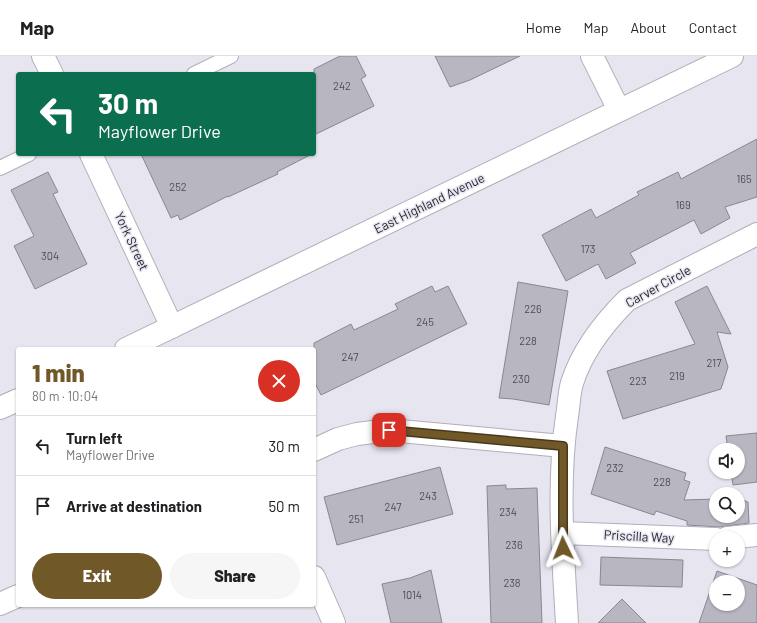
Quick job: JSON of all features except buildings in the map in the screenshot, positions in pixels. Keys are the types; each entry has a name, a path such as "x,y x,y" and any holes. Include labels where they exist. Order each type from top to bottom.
{"street":[{"path":"43,56 51,72"},
{"path":"592,56 619,110"},
{"name":"East Highland Avenue","path":"130,347 732,56"},
{"name":"York Street","path":"92,156 172,327"},
{"name":"Carver Circle","path":"567,623 562,533 563,446 572,383 582,359 596,336 627,300 757,234"},
{"path":"0,408 16,401"},
{"path":"316,449 338,439 357,434 389,430 563,446"},
{"name":"Priscilla Way","path":"562,533 709,539"},
{"path":"745,536 757,535"},
{"path":"316,582 334,623"},
{"path":"0,604 16,597"},
{"path":"0,614 4,623"}],"lane":[{"path":"198,72 231,56"},
{"path":"0,168 25,156"}],"route":[{"path":"389,430 563,446 563,548"}]}
